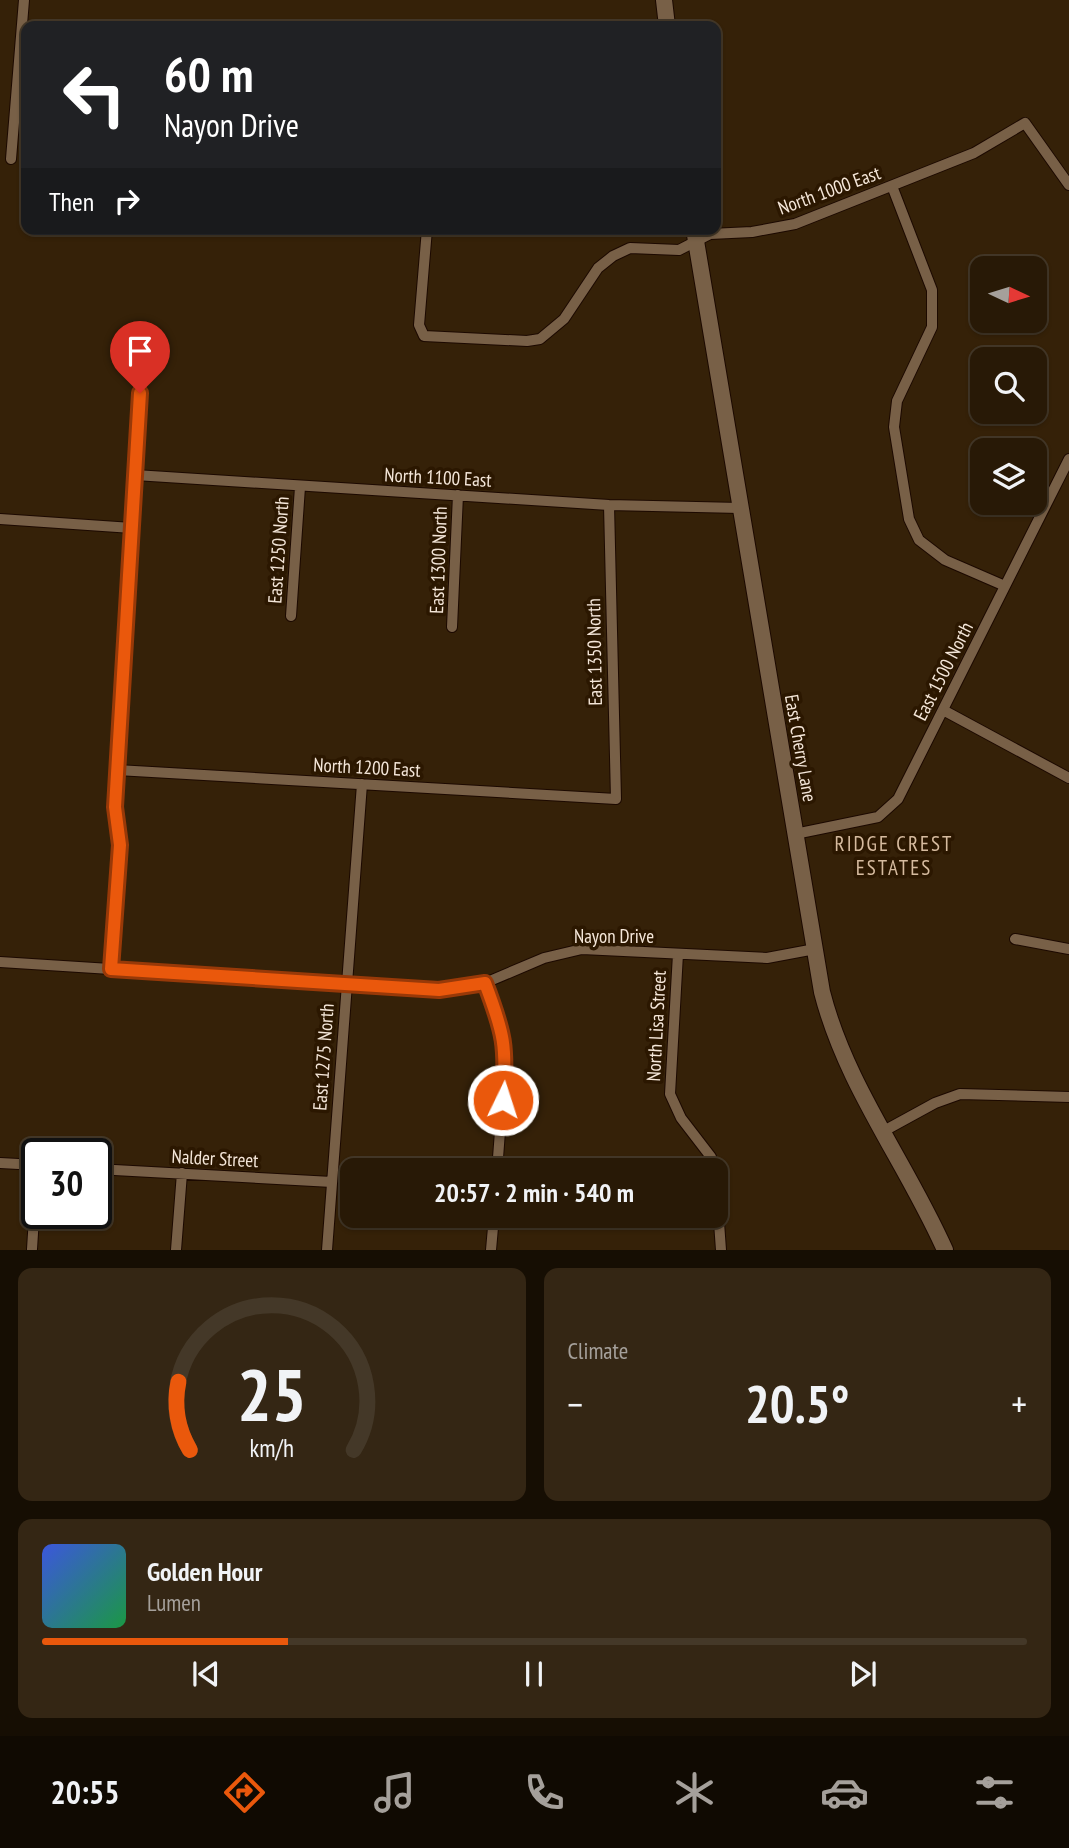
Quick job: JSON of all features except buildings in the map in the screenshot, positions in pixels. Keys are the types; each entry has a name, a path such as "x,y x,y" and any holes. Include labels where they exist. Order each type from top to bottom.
{"street":[{"path":"22,21 24,0"},
{"path":"664,0 666,21"},
{"path":"12,159 21,40"},
{"name":"North 1000 East","path":"721,233 752,232 794,224 974,153 1025,123 1069,185"},
{"path":"892,186 932,289 932,327 897,401 894,427 909,519 919,540 946,560 1005,586"},
{"name":"North 1000 East","path":"426,235 419,325 424,336 512,342 540,339 564,318 598,268 612,256 631,248 679,250 694,235"},
{"name":"East Cherry Lane","path":"694,235 795,834 831,1029 850,1073 932,1220 944,1250"},
{"path":"111,969 120,845 115,807 140,393"},
{"name":"East 1500 North","path":"795,834 878,817 898,799 1069,459"},
{"name":"North 1100 East","path":"135,475 608,505 740,508"},
{"name":"East 1250 North","path":"291,616 300,487"},
{"name":"East 1300 North","path":"452,627 458,495"},
{"name":"East 1350 North","path":"608,505 615,799"},
{"path":"0,519 132,527"},
{"path":"943,710 1069,778"},
{"name":"North 1200 East","path":"117,769 615,799"},
{"name":"East 1275 North","path":"327,1250 362,784"},
{"path":"1015,939 1069,949"},
{"name":"Nayon Drive","path":"0,962 439,990 485,983 544,958 582,949 767,958 815,949"},
{"name":"North Lisa Street","path":"678,954 670,1094 681,1118 711,1158"},
{"path":"485,983 502,1027 506,1052 498,1158"},
{"path":"882,1132 935,1103 960,1094 1069,1097"},
{"path":"0,1163 21,1166"},
{"name":"Nalder Street","path":"112,1170 332,1182"},
{"path":"176,1250 182,1174"},
{"path":"491,1250 493,1228"},
{"path":"719,1228 721,1250"},
{"path":"32,1249 33,1229"}],"district":[{"name":"RIDGE CREST ESTATES","path":"894,855"}],"route":[{"path":"140,393 115,807 120,845 111,969 439,990 485,983 502,1027 506,1052 503,1100"}]}
